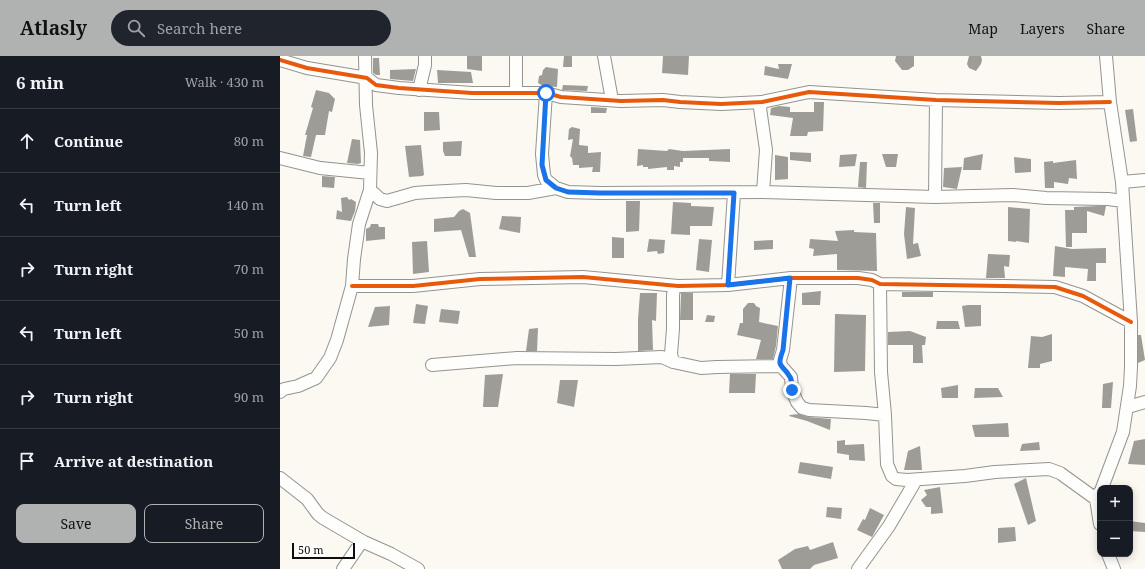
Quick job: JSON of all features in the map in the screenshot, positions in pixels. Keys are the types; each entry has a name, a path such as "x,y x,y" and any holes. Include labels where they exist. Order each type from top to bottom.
{"street":[{"path":"280,392 284,389 298,386 316,378 330,358 337,340 352,286 359,224 370,190 372,153 366,105 367,78 365,56"},
{"path":"419,90 425,65 425,56"},
{"path":"516,56 516,93"},
{"path":"604,56 612,100"},
{"path":"1103,485 1123,432 1128,407 1131,366 1131,322 1122,182 1110,102 1106,56"},
{"path":"280,60 307,68 367,78 376,85 419,90 472,93 546,93 561,97 612,100 663,100 721,104 762,102 809,92 936,100 1059,103 1110,102"},
{"path":"546,93 542,165 546,180 556,188 568,192 763,192 935,197 1013,196 1108,199 1123,201"},
{"path":"935,197 936,100"},
{"path":"762,102 760,108 766,150 763,192"},
{"path":"280,158 320,168 370,173"},
{"path":"1122,182 1145,180"},
{"path":"370,190 380,199 387,200 415,193 428,192 466,190 496,193 528,193 556,188"},
{"path":"728,285 734,193"},
{"path":"352,286 413,286 480,279 583,278 678,286 728,285 790,278 858,278 872,280 880,284 1055,287 1083,296 1131,322"},
{"path":"790,278 783,350 780,360 781,366 791,377 792,390 797,402 802,408 809,410 885,415"},
{"path":"880,284 881,372 887,464 890,472 896,479 916,480 995,472 1049,469 1060,473 1097,495"},
{"path":"673,362 671,354 673,329 672,299 674,289 678,286"},
{"path":"432,364 517,358 616,359 662,357 673,362 701,368 781,366"},
{"path":"1128,407 1145,402"},
{"path":"280,478 307,499 318,514 323,518 362,541 391,554 418,569"},
{"path":"858,569 889,526 916,480"},
{"path":"343,569 362,541"},
{"path":"1109,557 1114,569"}],"building":[{"path":"467,56 482,56 482,71 467,69"},
{"path":"564,56 572,56 572,67 563,67"},
{"path":"663,56 689,56 688,75 662,73"},
{"path":"896,56 914,56 914,66 908,70 902,70 895,61"},
{"path":"969,56 981,56 981,64 976,71 969,68 967,64"},
{"path":"373,58 379,58 380,75 373,73"},
{"path":"778,64 792,64 788,79 764,75 765,66 779,69"},
{"path":"546,67 558,69 557,87 543,86 538,83 539,76 542,75 543,70"},
{"path":"416,69 413,81 390,79 390,70"},
{"path":"437,70 471,72 473,83 438,83"},
{"path":"563,85 588,86 587,91 562,90"},
{"path":"316,90 329,93 335,99 332,112 329,111 325,135 316,135 311,157 303,156 307,135 305,135 313,108 311,107"},
{"path":"814,102 824,102 823,131 808,132 807,136 790,136 793,118 770,115 771,108 779,106 790,107 790,112 814,112"},
{"path":"591,107 607,108 606,113 591,113"},
{"path":"1133,109 1137,141 1130,142 1125,110"},
{"path":"424,112 439,112 440,130 424,131"},
{"path":"572,127 580,129 579,145 588,146 588,153 601,152 600,172 592,172 593,167 579,168 579,165 573,165 572,158 570,156 573,139 568,140 569,129"},
{"path":"352,139 360,140 361,163 358,164 347,163"},
{"path":"462,141 461,156 445,156 443,151 443,142"},
{"path":"421,145 424,175 409,177 405,146"},
{"path":"638,149 667,151 669,149 683,151 730,149 730,162 709,161 709,158 683,158 683,162 680,162 680,167 674,166 674,170 667,170 667,167 648,169 648,167 643,167 643,165 637,166"},
{"path":"790,152 811,153 811,162 790,160"},
{"path":"857,154 855,166 839,167 840,155"},
{"path":"882,154 898,154 896,167 886,167"},
{"path":"983,154 981,170 963,170 964,158"},
{"path":"775,155 788,157 788,179 775,180"},
{"path":"1014,157 1031,159 1031,172 1015,173"},
{"path":"1076,160 1077,179 1069,178 1068,184 1054,182 1054,188 1045,188 1044,162 1053,161 1053,163"},
{"path":"860,162 867,162 866,188 858,187"},
{"path":"962,167 957,189 943,187 944,168"},
{"path":"322,176 335,177 334,188 322,187"},
{"path":"347,197 349,200 351,199 356,202 355,211 351,221 336,219 337,210 342,212 341,198"},
{"path":"626,201 640,201 639,231 626,232"},
{"path":"673,202 691,203 691,206 714,207 712,226 690,226 690,235 671,234"},
{"path":"873,203 880,203 880,223 874,223"},
{"path":"1106,206 1104,216 1087,211 1087,233 1072,233 1072,247 1066,247 1065,210 1074,210 1074,207"},
{"path":"906,207 915,208 913,244 918,243 921,256 907,259 904,234"},
{"path":"1008,207 1030,209 1029,243 1008,241"},
{"path":"463,209 470,213 476,257 469,257 461,230 434,232 434,219 454,217"},
{"path":"502,216 521,217 520,233 499,229"},
{"path":"371,224 378,224 379,227 385,227 385,239 366,241 366,229 370,227"},
{"path":"854,230 854,232 876,233 877,271 837,270 837,254 813,256 814,249 809,248 810,239 838,241 835,231"},
{"path":"612,237 624,238 624,258 612,258"},
{"path":"649,239 665,240 664,253 658,254 657,251 647,252"},
{"path":"699,239 712,240 709,272 696,270"},
{"path":"773,240 773,249 754,250 754,241"},
{"path":"427,241 429,272 413,274 412,242"},
{"path":"1055,246 1072,249 1106,248 1106,263 1096,263 1096,281 1087,281 1088,269 1065,267 1065,277 1053,276"},
{"path":"988,254 1010,255 1009,267 1004,266 1005,278 986,278"},
{"path":"821,291 820,305 802,305 802,293"},
{"path":"902,292 933,292 933,297 902,297"},
{"path":"640,293 657,293 656,321 652,320 653,350 638,351"},
{"path":"681,293 693,293 693,320 680,320"},
{"path":"748,303 754,303 760,308 759,322 778,326 773,359 756,359 761,340 737,335 740,323 743,323 743,309"},
{"path":"416,304 428,306 425,324 413,323"},
{"path":"981,305 981,326 965,327 962,306"},
{"path":"390,306 389,325 368,327 375,307"},
{"path":"441,309 460,311 458,324 439,322"},
{"path":"835,314 866,315 865,371 834,372"},
{"path":"707,315 715,316 714,322 705,322"},
{"path":"937,321 958,321 960,329 936,329"},
{"path":"538,328 537,351 526,351 529,329"},
{"path":"910,331 926,337 925,345 922,345 923,363 913,363 913,345 888,345 888,332"},
{"path":"1052,334 1052,361 1040,364 1040,368 1028,368 1031,336 1042,337"},
{"path":"1138,335 1141,335 1145,360 1138,363"},
{"path":"503,374 498,407 483,407 485,375"},
{"path":"730,374 756,374 755,393 729,393"},
{"path":"560,380 578,380 574,407 557,403"},
{"path":"1113,382 1111,408 1102,408 1103,384"},
{"path":"958,385 958,398 942,398 941,388"},
{"path":"975,388 998,388 1003,397 974,398"},
{"path":"799,414 808,417 831,419 830,430 789,416"},
{"path":"1008,423 1009,437 975,437 972,425"},
{"path":"1145,439 1145,465 1128,464 1134,441"},
{"path":"845,440 845,445 864,444 865,461 849,460 849,455 837,453 837,441"},
{"path":"1039,442 1040,450 1020,451 1022,444"},
{"path":"920,446 922,470 904,470 908,451"},
{"path":"800,462 833,467 831,479 798,473"},
{"path":"1026,478 1036,521 1028,525 1014,484"},
{"path":"940,487 943,513 931,514 931,507 926,507 921,500 927,495 924,490"},
{"path":"827,507 842,508 841,519 826,517"},
{"path":"870,508 884,515 872,537 857,530 863,519 865,520"},
{"path":"1133,521 1145,523 1145,532 1133,531"},
{"path":"1015,527 1016,541 998,543 998,528"},
{"path":"833,542 838,558 814,565 810,569 782,569 778,560 795,549 808,546 810,550"}],"cycle path":[{"path":"280,60 307,68 367,78 376,85 399,88 472,93 546,93 561,97 621,101 663,100 721,104 762,102 809,92 936,100 1059,103 1110,102"},
{"path":"352,286 413,286 480,279 583,277 678,286 728,285 791,278 858,278 872,280 880,284 1055,287 1083,296 1131,322"}],"route":[{"path":"546,93 542,165 546,180 556,188 568,192 600,193 734,193 728,285 790,278 783,350 780,360 781,366 791,377 792,390"}]}
